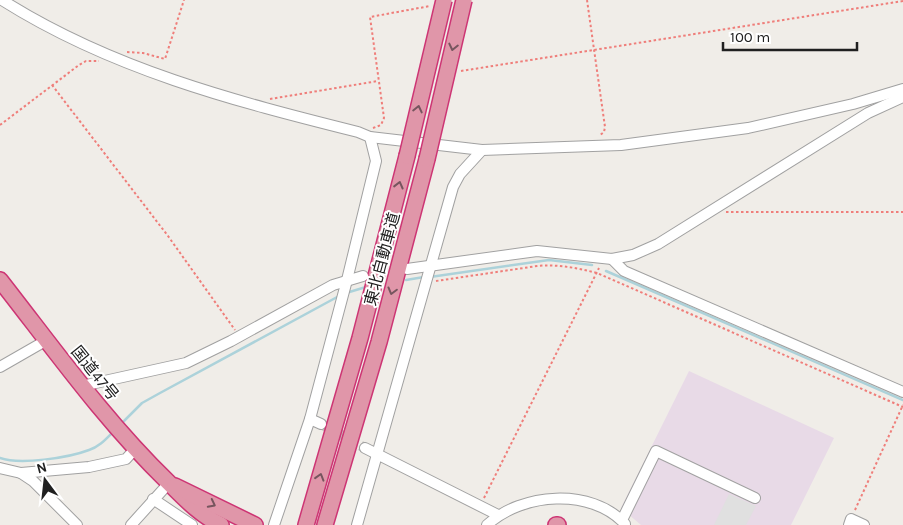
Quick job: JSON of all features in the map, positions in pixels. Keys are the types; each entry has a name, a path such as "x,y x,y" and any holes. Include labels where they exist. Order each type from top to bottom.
{"highway":[{"name":"東北自動車道","path":"325,525 379,342 427,159 464,0"},
{"name":"東北自動車道","path":"306,524 360,338 407,156 441,2"},
{"name":"国道47号","path":"0,280 82,386 130,444 186,502 221,525"},
{"name":"国道47号","path":"169,483 255,525"}],"street":[{"path":"2,0 59,33 99,52 173,81 254,106 368,136 482,150 587,148 696,136 799,117 903,89"},
{"path":"408,269 427,276 537,251 607,259 633,255 658,244 868,113 903,97"},
{"path":"274,525 310,419 376,161 368,136"},
{"path":"357,525 453,187 460,174 482,150"},
{"path":"607,259 624,271 903,392"},
{"path":"344,289 363,276"},
{"path":"82,386 186,363 333,285 344,289"},
{"path":"0,367 47,340"},
{"path":"310,419 321,424"},
{"path":"0,468 22,473 108,464 126,459 130,444"},
{"path":"365,448 498,515"},
{"path":"487,525 498,515 516,507 538,501 560,499 579,500 602,507 624,523 656,451 755,498"},
{"path":"22,473 33,481 77,525"},
{"path":"130,525 153,498 169,483"},
{"path":"153,498 192,525"},
{"path":"850,522 864,525"}],"path":[{"path":"118,52 137,52 165,59 184,0"},
{"path":"587,0 605,127 604,132 593,138"},
{"path":"461,71 903,1"},
{"path":"368,136 368,130 381,125 384,118 370,17 441,2"},
{"path":"0,125 86,61 104,62"},
{"path":"254,106 274,98 378,81"},
{"path":"52,85 168,236 240,336"},
{"path":"717,207 728,213 903,212"},
{"path":"480,507 597,273 607,259"},
{"path":"427,276 553,265 597,273 903,407 850,522"}],"shaded area":[{"path":"689,371 834,438 791,525 641,525 621,508"},
{"path":"729,494 756,506 746,525 714,525"}],"waterway":[{"path":"430,277 549,260 592,265"},
{"path":"606,271 903,400"},
{"path":"406,280 424,277"},
{"path":"346,293 366,287"},
{"path":"121,424 142,403 339,296"},
{"path":"0,458 31,461 69,456 93,449 113,432"}],"tunnel":[{"path":"321,424 365,448"}]}
